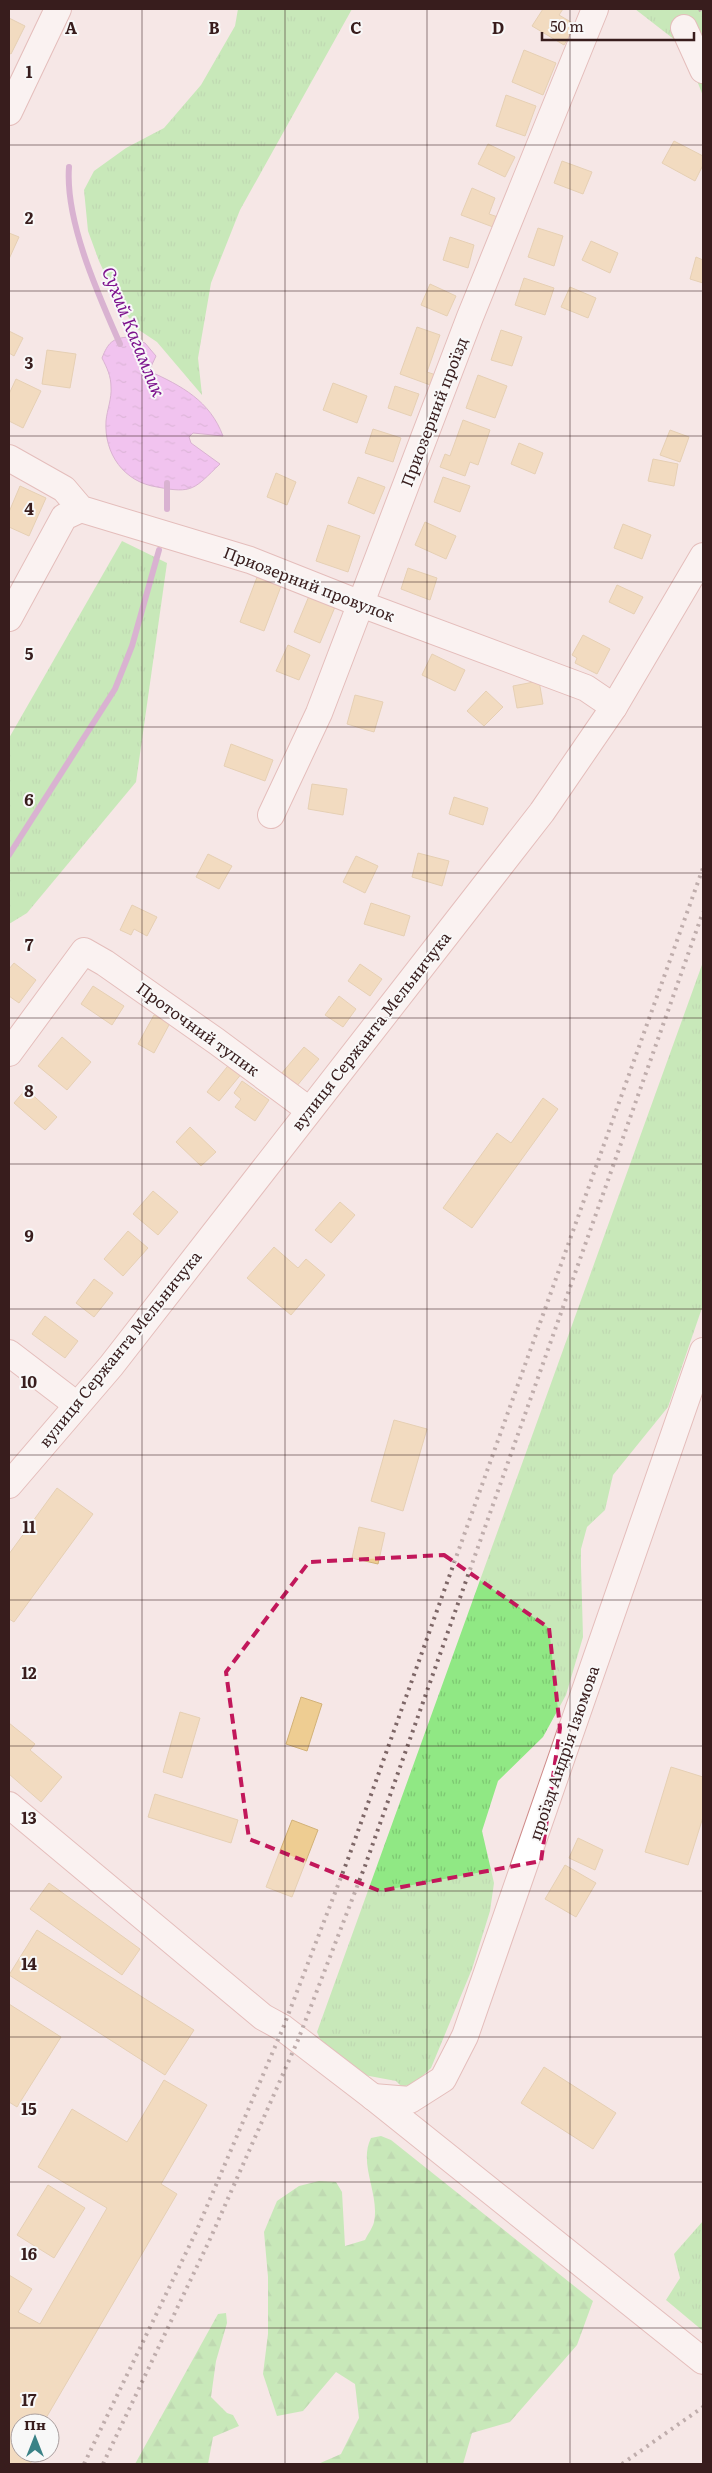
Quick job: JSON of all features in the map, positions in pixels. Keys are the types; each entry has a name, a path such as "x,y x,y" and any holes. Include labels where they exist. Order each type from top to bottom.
{"street":[{"path":"9,112 58,9"},
{"name":"Приозерний проїзд","path":"271,815 319,713 470,317 595,9"},
{"path":"684,28 703,70"},
{"path":"9,458 64,489 81,509 64,517 9,618"},
{"name":"Приозерний провулок","path":"81,509 250,560 361,604 586,688 614,706"},
{"name":"вулиця Сержанта Мельничука","path":"9,1485 117,1358 542,812 614,706 703,556"},
{"name":"Проточний тупик","path":"9,1053 84,951 105,962 310,1110"},
{"name":"проїзд Андрія Ізюмова","path":"373,2097 410,2100 443,2079 465,2036 703,1351"},
{"path":"9,1353 77,1405"},
{"path":"9,1805 263,2017 283,2028 373,2097 703,2361"}],"highlighted area":[{"path":"444,1555 549,1628 560,1728 541,1861 380,1891 249,1839 226,1672 309,1562"}],"green space":[{"path":"238,9 352,9 240,210 211,283 198,358 202,395 157,342 136,328 118,302 99,261 88,231 84,190 94,171 126,148 164,128 201,85 235,26"},
{"path":"635,9 703,9 703,96 684,47"},
{"path":"122,541 167,563 136,782 27,913 9,924 9,738"},
{"path":"703,962 703,1305 668,1407 613,1475 605,1510 587,1527 581,1549 583,1637 566,1695 543,1737 498,1781 482,1831 494,1883 490,1911 472,1969 431,2068 415,2083 402,2087 396,2081 364,2075 322,2043 317,2032"},
{"path":"381,2136 391,2140 593,2301 577,2345 510,2422 472,2433 463,2464 318,2464 341,2454 359,2418 355,2384 336,2372 303,2411 277,2416 263,2374 268,2334 268,2277 264,2232 277,2201 299,2186 319,2181 336,2182 342,2192 345,2246 365,2240 373,2224 375,2211 368,2169 368,2148 371,2138"},
{"path":"703,2221 703,2331 666,2300 680,2278 674,2254"},
{"path":"226,2313 227,2323 216,2361 211,2397 227,2413 233,2415 239,2426 213,2437 208,2464 135,2464 218,2314"}],"water":[{"path":"129,337 145,343 156,356 149,371 194,396 211,413 223,436 193,433 189,437 191,443 220,464 192,487 178,490 169,489 145,484 135,479 118,464 108,445 106,421 111,395 111,383 102,358 111,342"}],"building":[{"path":"543,9 563,9 559,15 576,25 564,45 532,26"},
{"path":"9,18 25,26 11,54 9,53"},
{"path":"524,50 556,63 543,95 512,82"},
{"path":"506,95 536,106 525,136 496,126"},
{"path":"674,141 703,156 703,165 695,181 662,163"},
{"path":"488,144 515,157 505,177 478,164"},
{"path":"562,161 592,172 583,194 554,183"},
{"path":"472,188 495,198 489,214 498,217 493,227 461,215"},
{"path":"538,228 563,236 554,266 528,257"},
{"path":"9,233 19,237 9,259"},
{"path":"450,237 474,245 468,268 443,260"},
{"path":"591,241 618,253 610,273 582,260"},
{"path":"696,257 703,260 703,283 690,279"},
{"path":"524,278 554,288 545,315 515,305"},
{"path":"430,284 456,296 447,316 421,305"},
{"path":"570,287 596,298 588,318 561,307"},
{"path":"417,327 440,335 427,372 436,375 433,386 400,374"},
{"path":"501,330 522,337 512,366 491,360"},
{"path":"9,331 23,338 14,356 9,353"},
{"path":"47,350 76,354 70,388 42,384"},
{"path":"478,375 507,386 495,418 466,408"},
{"path":"16,379 41,391 23,428 9,421 9,394"},
{"path":"333,383 367,396 357,423 323,410"},
{"path":"395,386 419,394 411,416 388,408"},
{"path":"463,420 490,430 478,465 470,462 465,476 440,467 445,454 450,456"},
{"path":"373,429 401,438 393,462 365,453"},
{"path":"670,430 689,437 680,462 660,455"},
{"path":"519,443 543,453 535,474 511,464"},
{"path":"653,459 678,464 674,486 648,481"},
{"path":"276,473 296,482 287,505 267,497"},
{"path":"358,477 385,487 374,514 348,503"},
{"path":"443,477 470,486 460,512 434,502"},
{"path":"20,486 46,498 29,536 9,527 9,512"},
{"path":"425,522 456,536 446,559 415,545"},
{"path":"623,524 651,535 642,559 614,548"},
{"path":"328,525 360,536 348,572 316,561"},
{"path":"408,568 437,578 430,600 401,589"},
{"path":"259,572 283,581 264,631 240,622"},
{"path":"617,585 643,597 634,614 609,602"},
{"path":"309,596 335,607 320,643 294,632"},
{"path":"583,635 610,649 597,674 575,663 577,658 572,655"},
{"path":"288,645 310,655 299,680 276,671"},
{"path":"432,654 465,670 455,691 422,675"},
{"path":"539,681 543,704 517,708 513,686"},
{"path":"486,691 503,707 484,726 467,711"},
{"path":"355,695 383,702 374,732 347,724"},
{"path":"231,744 273,760 265,781 224,766"},
{"path":"312,784 347,789 343,815 308,809"},
{"path":"454,797 488,808 483,825 449,814"},
{"path":"418,853 449,861 442,886 412,877"},
{"path":"208,854 232,866 219,889 196,877"},
{"path":"356,856 378,866 365,893 343,882"},
{"path":"371,903 410,916 404,936 364,924"},
{"path":"132,905 157,917 147,936 134,929 131,935 120,930"},
{"path":"14,963 36,980 19,1003 9,996 9,969"},
{"path":"360,964 382,979 370,996 348,981"},
{"path":"93,986 124,1006 112,1025 81,1004"},
{"path":"339,996 356,1009 343,1027 325,1015"},
{"path":"154,1015 170,1023 154,1053 138,1044"},
{"path":"62,1037 91,1062 67,1090 38,1066"},
{"path":"304,1047 319,1059 296,1087 281,1074"},
{"path":"231,1062 243,1072 219,1101 207,1092"},
{"path":"242,1081 269,1100 255,1121 235,1107 241,1099 234,1093"},
{"path":"26,1089 57,1117 45,1130 14,1103"},
{"path":"543,1098 558,1109 472,1228 443,1208 497,1133 511,1143"},
{"path":"190,1127 216,1152 201,1166 176,1142"},
{"path":"153,1191 178,1212 158,1235 133,1214"},
{"path":"340,1202 355,1215 331,1243 315,1230"},
{"path":"128,1231 148,1248 123,1276 104,1259"},
{"path":"274,1247 298,1268 306,1259 325,1275 291,1315 247,1278"},
{"path":"94,1279 113,1293 94,1317 76,1303"},
{"path":"45,1316 78,1341 65,1358 32,1334"},
{"path":"394,1420 427,1429 403,1511 371,1501"},
{"path":"57,1488 93,1514 14,1622 9,1619 9,1554"},
{"path":"359,1527 385,1533 378,1564 352,1558"},
{"path":"301,1697 322,1704 307,1751 286,1744"},
{"path":"180,1712 200,1718 182,1778 163,1772"},
{"path":"9,1723 35,1744 30,1750 62,1777 41,1802 9,1774"},
{"path":"671,1767 703,1777 703,1817 688,1865 645,1852"},
{"path":"155,1794 238,1820 231,1843 148,1817"},
{"path":"292,1820 318,1830 292,1897 266,1887"},
{"path":"578,1838 603,1850 595,1870 569,1858"},
{"path":"565,1865 596,1883 576,1917 545,1899"},
{"path":"49,1883 140,1949 122,1975 30,1909"},
{"path":"37,1930 194,2030 165,2075 9,1975"},
{"path":"9,2004 61,2037 17,2107 9,2102"},
{"path":"544,2067 616,2113 593,2149 521,2103"},
{"path":"164,2080 207,2105 161,2184 177,2194 49,2413 10,2413 10,2463 31,2463 9,2464 9,2275 32,2289 18,2312 40,2324 107,2208 38,2167 72,2109 127,2142"},
{"path":"48,2185 85,2208 54,2258 17,2235"}],"waterway":[{"name":"Сухий Кагамлик","path":"69,167 69,188 78,234 93,280 120,344"},
{"name":"Сухий Кагамлик","path":"167,483 167,509"},
{"name":"Сухий Кагамлик","path":"9,855 115,689 132,646 159,550"}],"railway":[{"path":"700,9 703,16"},
{"path":"84,2464 196,2232 283,2028 348,1859 703,868"},
{"path":"103,2464 211,2237 298,2040 365,1866 703,912"},
{"path":"622,2464 703,2407"}]}
